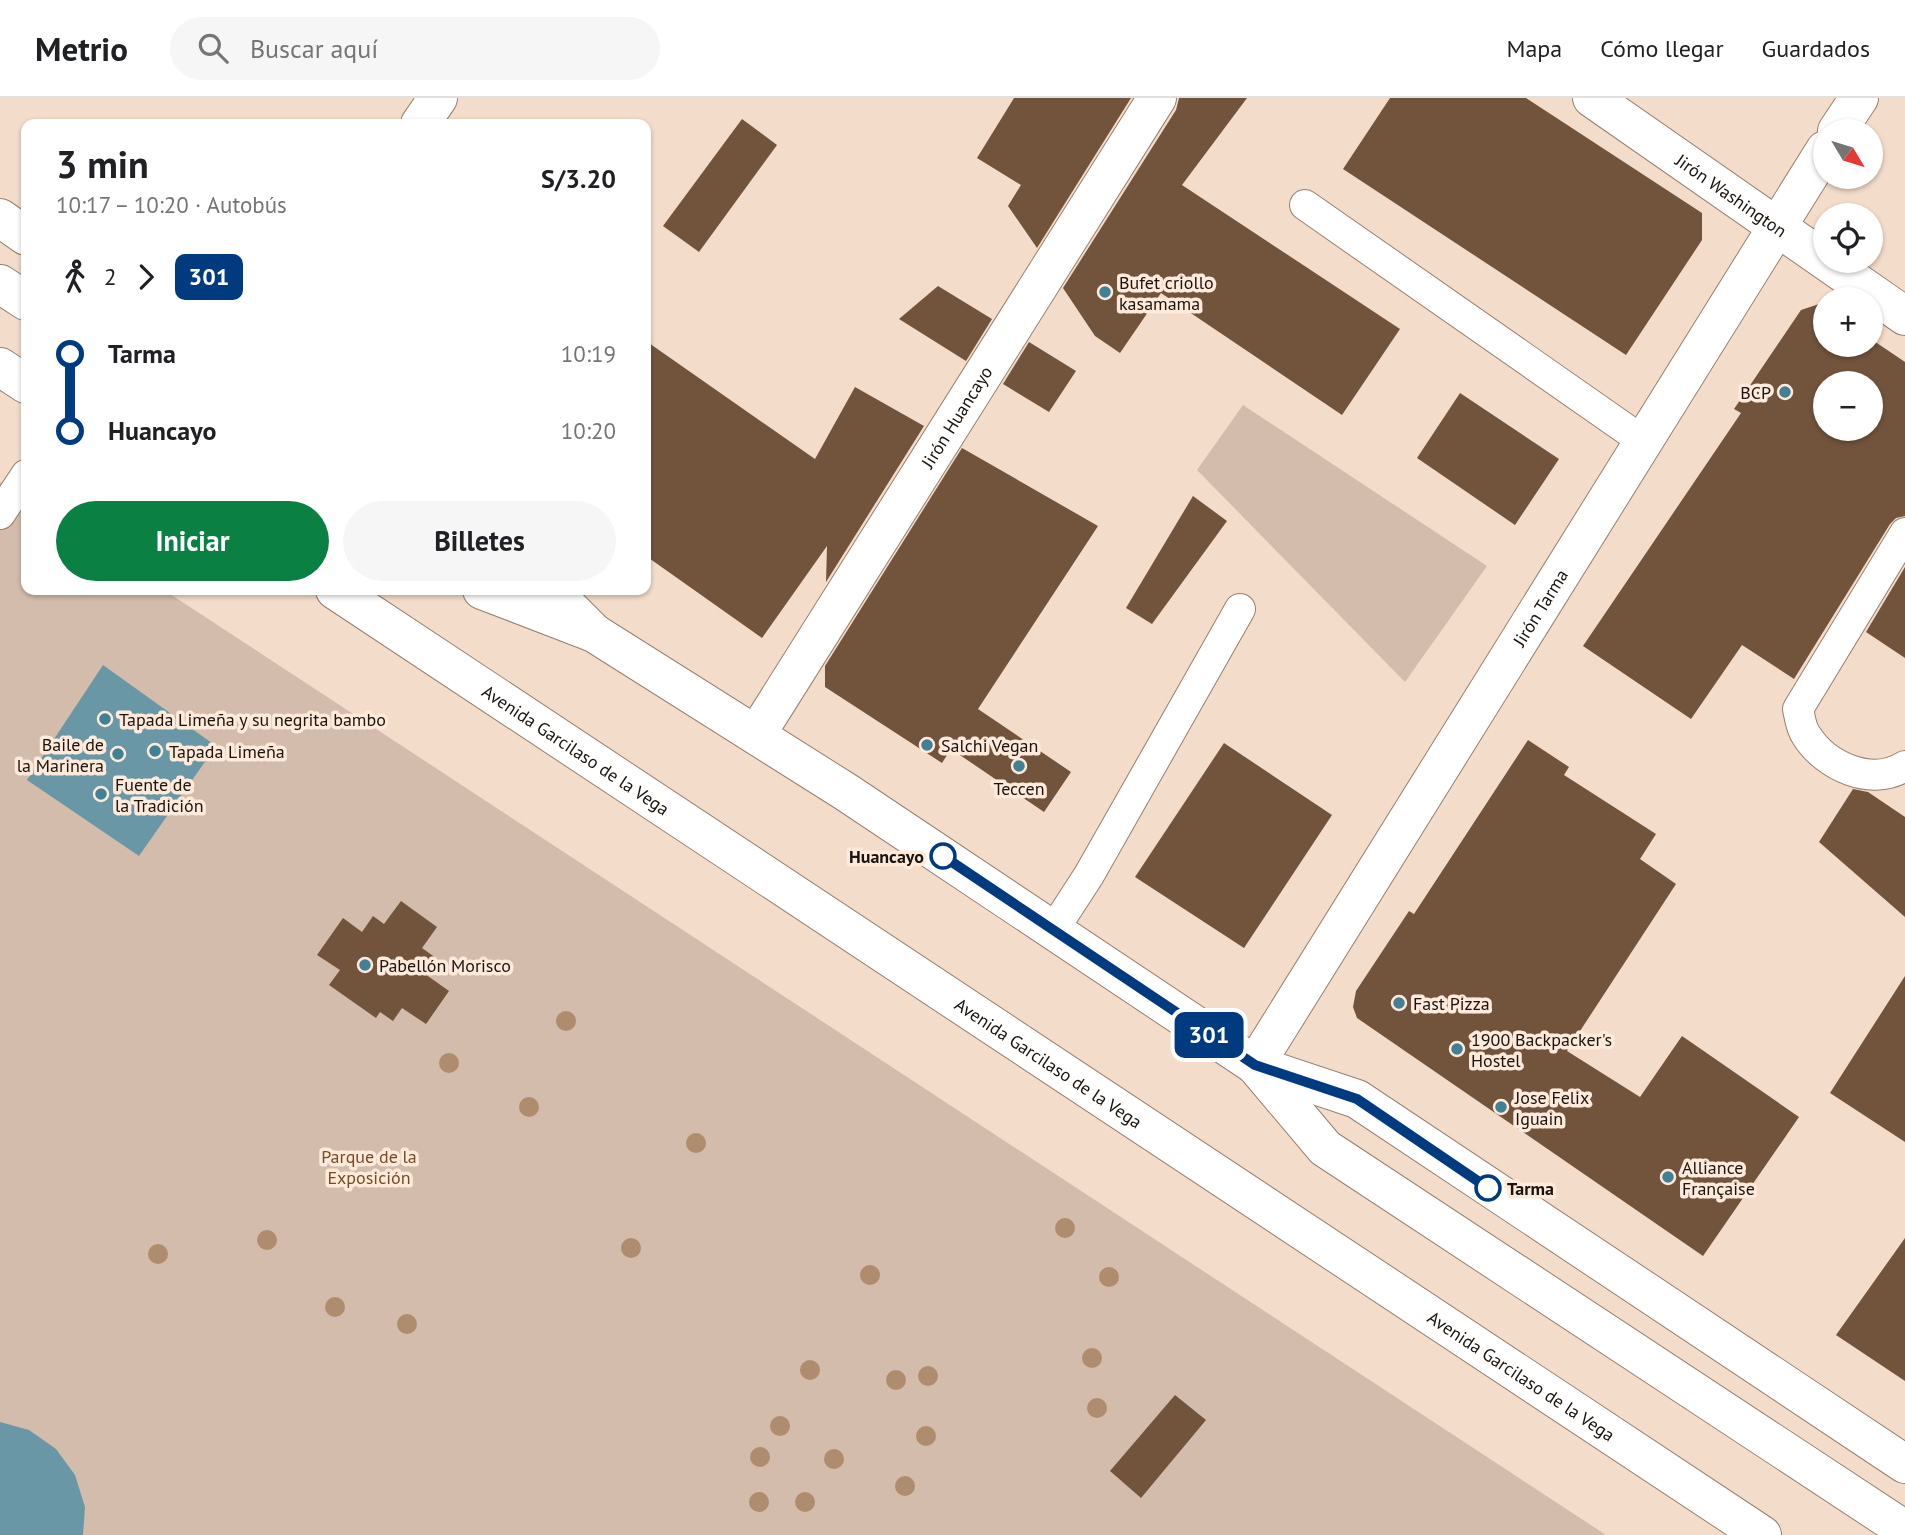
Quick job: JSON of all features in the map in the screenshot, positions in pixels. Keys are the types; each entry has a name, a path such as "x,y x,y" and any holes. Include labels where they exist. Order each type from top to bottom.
{"main road":[{"path":"423,119 438,98"},
{"name":"Jirón Huancayo","path":"756,735 1157,98"},
{"name":"Jirón Washington","path":"1592,98 1905,316"},
{"path":"1846,119 1859,98"},
{"name":"Jirón Tarma","path":"1255,1065 1813,169"},
{"path":"0,218 21,233"},
{"path":"0,285 21,299"},
{"path":"0,367 21,381"},
{"name":"Avenida Garcilaso de la Vega","path":"343,595 1762,1535"},
{"path":"495,595 594,633 1054,929 1255,1065 1357,1099 1905,1464"},
{"path":"556,595 594,633"},
{"path":"1255,1065 1325,1149 1905,1530"}],"lane":[{"path":"1305,205 1643,441"},
{"path":"0,514 21,482"},
{"path":"1905,533 1798,709 1805,735 1834,763 1857,773 1878,776 1905,766"},
{"path":"1054,929 1089,876 1240,609"}],"green space":[{"path":"1243,405 1487,566 1405,682 1197,470"},
{"name":"Parque de la Exposición","path":"0,482 21,496 21,595 172,595 1606,1535 0,1535"}],"water":[{"path":"103,665 216,746 139,856 27,780"},
{"path":"0,1422 29,1430 56,1449 75,1475 85,1507 83,1535 0,1535"}],"building":[{"path":"1014,98 1131,98 1037,248 1008,206 1021,185 977,158"},
{"path":"1179,98 1247,98 1182,185 1400,329 1342,415 1161,293 1120,353 1095,336 1063,288 1176,110"},
{"path":"1390,98 1526,98 1702,213 1702,240 1626,355 1343,169"},
{"path":"742,119 777,145 699,252 663,226"},
{"path":"938,286 992,319 966,361 899,319"},
{"path":"1813,306 1813,357 1883,357 1883,347 1905,362 1905,516 1896,518 1890,524 1794,679 1742,645 1691,719 1583,646 1741,413 1734,409 1801,310"},
{"path":"1029,342 1076,371 1049,412 1003,384"},
{"path":"651,344 815,459 855,387 924,426 826,582 827,546 762,638 651,560"},
{"path":"1460,393 1559,459 1515,525 1417,458"},
{"path":"962,448 1098,526 978,709 1071,772 1044,812 951,749 942,763 825,687 825,666"},
{"path":"1193,496 1227,521 1152,624 1126,608"},
{"path":"1905,567 1905,658 1866,632"},
{"path":"1528,740 1569,767 1564,775 1656,834 1640,859 1676,884 1567,1051 1640,1097 1682,1036 1799,1117 1703,1256 1357,1018 1353,1007 1356,991 1409,911 1414,914"},
{"path":"1224,743 1332,815 1244,948 1135,877"},
{"path":"1853,789 1868,792 1905,817 1905,917 1819,842"},
{"path":"401,901 437,927 422,948 436,958 425,974 449,991 426,1024 402,1008 393,1021 380,1012 376,1018 329,985 340,970 317,955 343,918 362,932 373,916 384,924"},
{"path":"1905,976 1905,1142 1830,1093"},
{"path":"1905,1238 1905,1381 1836,1335"},
{"path":"1175,1395 1206,1420 1141,1498 1110,1471"}],"bus line":[{"name":"301","path":"943,856 1255,1065 1357,1099 1488,1188"}],"place":[{"name":"Bufet criollo kasamama","path":"1105,292"},
{"name":"BCP","path":"1785,392"},
{"name":"Tapada Limeña y su negrita bambo","path":"105,719"},
{"name":"Salchi Vegan","path":"927,745"},
{"name":"Tapada Limeña","path":"155,751"},
{"name":"Baile de la Marinera","path":"118,754"},
{"name":"Teccen","path":"1019,766"},
{"name":"Fuente de la Tradición","path":"101,794"},
{"name":"Huancayo","path":"943,856"},
{"name":"Pabellón Morisco","path":"365,965"},
{"name":"Fast Pizza","path":"1399,1003"},
{"name":"1900 Backpacker's Hostel","path":"1457,1049"},
{"name":"Jose Felix Iguain","path":"1501,1107"},
{"name":"Alliance Française","path":"1668,1177"},
{"name":"Tarma","path":"1488,1188"}]}
